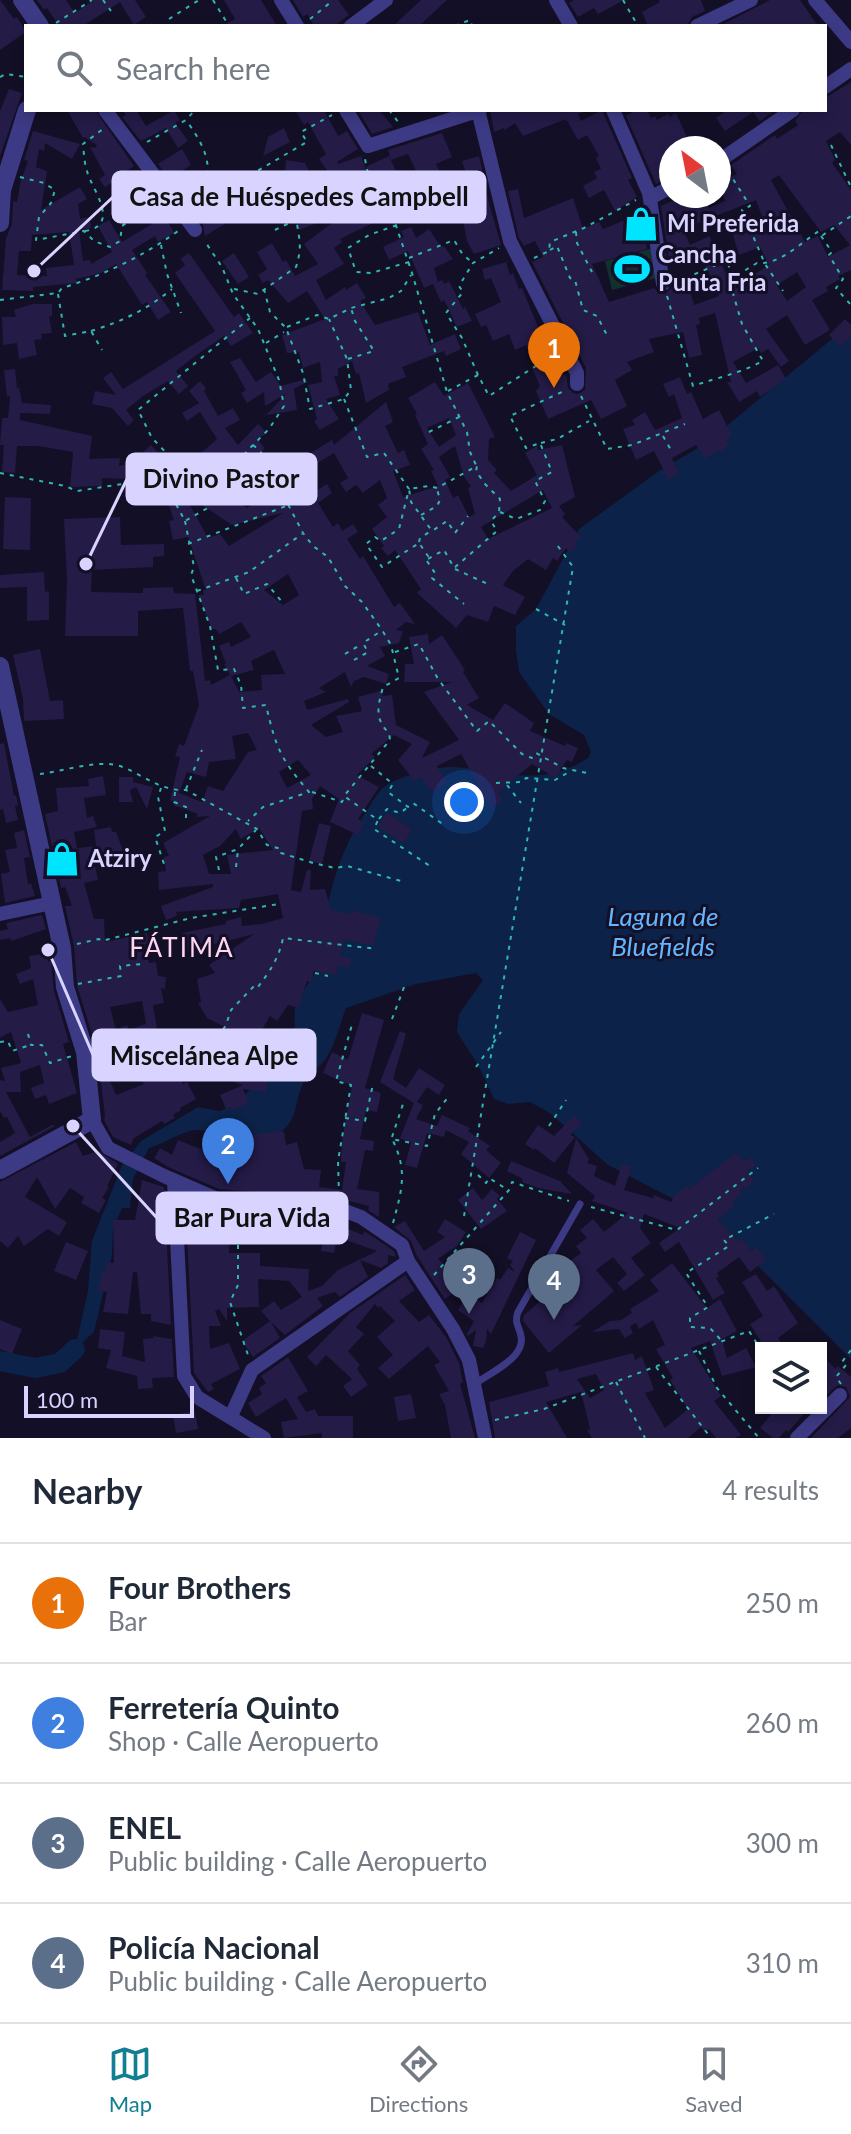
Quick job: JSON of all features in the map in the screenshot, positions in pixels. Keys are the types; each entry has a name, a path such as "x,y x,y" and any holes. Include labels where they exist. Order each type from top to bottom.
{"street":[{"path":"22,0 39,24"},
{"path":"281,0 302,23"},
{"path":"354,24 386,0"},
{"path":"556,0 570,24"},
{"path":"701,24 751,0"},
{"path":"815,0 851,42"},
{"path":"827,86 851,69"},
{"path":"0,223 2,190 26,112"},
{"path":"339,113 368,146 473,112"},
{"path":"479,112 510,241 577,373 577,384"},
{"path":"614,112 650,196 663,284"},
{"path":"731,152 790,112"},
{"path":"109,116 193,226"},
{"path":"650,196 659,192"},
{"path":"0,666 62,948 65,987 85,1055 92,1120 108,1148 217,1199 340,1209 361,1217 402,1245 408,1261 453,1329 469,1360 484,1431"},
{"path":"0,914 52,903"},
{"path":"0,1170 92,1120"},
{"path":"169,1179 184,1376 197,1397 264,1438"},
{"path":"231,1416 252,1370 408,1261"},
{"path":"797,1438 840,1395"}],"lane":[{"path":"475,1384 517,1354 522,1346 515,1320 518,1312 580,1204"}],"path":[{"path":"55,24 92,0"},
{"path":"103,0 111,11"},
{"path":"169,19 199,0"},
{"path":"213,0 228,24"},
{"path":"302,23 330,0"},
{"path":"623,0 637,24"},
{"path":"0,77 6,74 24,77"},
{"path":"135,149 186,120 193,112"},
{"path":"391,112 408,132"},
{"path":"233,289 258,294 296,267 302,242 291,188 299,183 291,173 282,177 257,171 307,142 301,132 339,113"},
{"path":"8,172 44,183 55,190 51,203 39,217 36,240 92,230 102,219 103,212 100,197 86,170 83,144 109,116"},
{"path":"84,231 94,241 110,247 120,241 122,226 207,178 209,166 199,138 186,120"},
{"path":"831,145 851,187"},
{"path":"368,146 364,160 368,174 376,187 384,190 397,225 447,392 460,416 476,471 500,499 499,512 491,521"},
{"path":"297,209 368,174"},
{"path":"473,263 463,255 454,240 371,273 356,272 348,248 369,235 397,225 401,215 451,181 474,184 493,175"},
{"path":"731,177 750,206 742,210 765,264 783,291"},
{"path":"549,251 550,242 650,196"},
{"path":"819,231 823,235 851,216"},
{"path":"275,230 296,220"},
{"path":"0,300 58,293 62,288 107,272 193,226 215,255 238,302 265,344 279,380 284,406 269,429 223,483 221,493 206,509 185,521"},
{"path":"576,231 577,243 592,272"},
{"path":"732,290 728,260 664,288 693,386 721,376 735,375 763,361 742,324 732,290 744,271 757,263 765,264 819,231"},
{"path":"819,231 843,279 836,288 851,305"},
{"path":"510,241 473,263 459,286 463,292 446,313 462,338 489,396 564,348"},
{"path":"160,244 181,313"},
{"path":"522,265 557,246 570,278 575,280 583,310 597,316 608,337"},
{"path":"265,344 286,329 317,315 329,319 351,308 389,298 401,291 412,273"},
{"path":"58,293 65,336 125,321 144,311 172,289"},
{"path":"264,289 270,312 286,329 303,373 310,409 344,399 351,390 347,359 329,319"},
{"path":"347,359 374,351 355,321 351,308"},
{"path":"179,466 152,438 138,410 250,317"},
{"path":"91,331 102,350"},
{"path":"447,392 478,375"},
{"path":"591,420 557,439 526,448 510,416 577,384 607,449 632,445 685,424"},
{"path":"344,399 367,457 384,453 409,489 411,502 432,531"},
{"path":"429,432 460,416"},
{"path":"662,435 671,450"},
{"path":"499,512 516,519 540,510 545,501 535,481 552,472 540,443"},
{"path":"162,478 185,521 194,567 191,575 210,626 218,670 234,669 241,685 243,708 266,705 277,750 309,792 342,802 390,740 376,710 383,687 399,678 393,652 382,630 362,602 345,586 328,557 313,546 303,533 260,451 253,445"},
{"path":"0,473 77,491 162,478 197,453 212,469 231,473"},
{"path":"409,489 437,488 477,466"},
{"path":"275,481 296,468"},
{"path":"421,515 437,506 440,500 437,488"},
{"path":"409,489 399,529 381,541 375,537 366,544 382,567 447,521 455,533 468,516"},
{"path":"188,544 287,505"},
{"path":"454,568 497,531 488,514"},
{"path":"197,591 249,572 303,533"},
{"path":"464,1216 573,567 555,542"},
{"path":"419,543 435,573 432,578 464,604"},
{"path":"426,560 444,550 454,568 490,585"},
{"path":"236,577 244,594 267,584 283,603"},
{"path":"536,609 565,625"},
{"path":"345,654 382,630"},
{"path":"354,660 368,652 363,643"},
{"path":"393,652 419,644 438,679 477,731 489,721 522,754 532,758 536,753 563,768 587,773"},
{"path":"186,790 202,750"},
{"path":"24,776 111,764 161,787 186,790 257,829 267,845 281,849 281,853 401,881"},
{"path":"370,765 393,784 388,792 408,807"},
{"path":"496,783 522,782 526,778 555,780 572,770"},
{"path":"506,784 521,803"},
{"path":"161,787 158,797 165,831 155,837 165,867"},
{"path":"175,791 174,802 186,807 186,818"},
{"path":"246,823 263,807 309,792"},
{"path":"344,796 378,820"},
{"path":"433,868 374,829 387,809 400,813 413,803 444,825"},
{"path":"219,870 216,857 238,849 257,829"},
{"path":"236,867 238,849"},
{"path":"62,948 191,918 279,904"},
{"path":"0,1042 8,1041 12,1051 42,1045 50,1063 125,1048 167,1031 184,1073 204,1065 231,1010 255,985 258,987 280,956 283,938 377,949"},
{"path":"65,987 121,976 120,966 143,964"},
{"path":"315,973 328,976"},
{"path":"392,1019 406,982"},
{"path":"340,1209 338,1161 351,1085 336,1081 353,1021"},
{"path":"476,1067 501,1032"},
{"path":"28,1034 31,1045"},
{"path":"344,1118 365,1121 373,1084"},
{"path":"392,1139 427,1146 435,1114 449,1096"},
{"path":"549,1126 566,1100"},
{"path":"390,1236 400,1194 402,1159 392,1139 403,1104"},
{"path":"424,1286 509,1190 512,1182 677,1230 758,1168"},
{"path":"478,1175 486,1183 489,1178 509,1190"},
{"path":"239,1202 236,1244 238,1285 230,1302 252,1370"},
{"path":"722,1341 710,1328 690,1327 690,1318 708,1307 686,1273 729,1246 724,1240 731,1235 774,1214"},
{"path":"484,1431 749,1331 756,1342"},
{"path":"699,1350 717,1388 759,1438"},
{"path":"840,1395 842,1385 836,1377 846,1365 842,1362 851,1350"},
{"path":"656,1366 711,1438"},
{"path":"615,1382 645,1438"}],"green space":[{"name":"Cancha Punta Fria","path":"653,248 660,277 612,290 605,261"}],"water":[{"name":"Laguna de Bluefields","path":"851,323 851,1359 710,1218 608,1165 550,1113 530,1102 508,1104 494,1099 478,1065 457,1032 459,1014 483,980 476,973 416,984 346,1008 329,1054 307,1077 292,1119 280,1132 251,1139 195,1130 149,1148 133,1179 130,1208 122,1208 113,1229 112,1255 94,1332 75,1349 88,1291 92,1241 122,1165 141,1141 198,1107 219,1111 235,1106 252,1087 275,1048 295,1026 297,1001 318,962 338,868 357,826 377,795 397,780 437,768 538,775 554,773 588,758 591,752 584,735 549,714 519,672 516,626 536,609 579,529 659,471 705,444"}],"building":[{"path":"0,0 14,19 17,17 24,33 0,50"},
{"path":"37,0 66,0 75,13 94,0 135,0 146,17 133,24 120,2 86,24 58,24 47,8 44,10"},
{"path":"224,0 261,0 276,24 226,24 235,19"},
{"path":"293,0 338,0 349,15 337,24 313,24 307,14 303,17"},
{"path":"421,0 447,0 421,24 395,24"},
{"path":"574,0 624,0 598,14 594,8 578,17 569,3"},
{"path":"701,0 705,11 692,17 688,24 647,24 642,12 660,2"},
{"path":"770,0 800,0 817,24 724,24"},
{"path":"851,82 851,145 840,132 826,141 835,160 832,163 851,190 851,270 838,276 840,279 826,287 828,291 812,300 830,330 805,345 787,315 766,329 789,361 781,367 768,349 761,353 758,348 733,362 746,383 778,365 786,379 760,397 757,391 739,402 727,382 731,382 715,313 699,318 700,324 696,325 702,355 689,358 683,332 649,339 654,352 627,362 632,370 615,380 627,406 601,419 591,400 548,419 536,391 540,386 526,345 515,350 509,334 493,341 486,325 481,327 475,314 501,302 491,278 485,280 482,269 506,262 510,275 513,273 519,289 522,288 544,342 548,341 554,354 548,356 558,378 566,374 568,388 573,393 585,390 586,368 532,262 543,257 535,241 524,246 519,238 508,191 518,189 524,218 573,198 583,229 599,222 603,229 642,213 647,249 592,264 609,302 654,288 665,294 688,283 694,305 719,296 702,258 670,265 661,208 731,208 731,177 737,174 731,165 775,135 777,139 798,125 795,121 802,112 827,112 827,97","holes":["779,175 821,232 834,225 850,245 828,257 818,236 805,242 771,180","756,200 762,216 750,221 751,226 732,232 739,255 760,247 769,265 753,275 758,284 733,289 722,265 717,267 710,236 690,245 683,229","797,272 806,287 787,301 777,285"]},
{"path":"9,89 22,93 0,156 0,111"},
{"path":"68,112 96,112 134,166 125,172 141,196 130,202 115,181 105,187 99,179 105,175 90,147 97,145 83,138"},
{"path":"124,112 137,112 146,126 175,112 180,120 175,123 188,141 178,148 166,128 141,141 122,117 126,115"},
{"path":"296,112 325,112 338,136 347,131 358,149 338,164 361,156 366,170 336,183 319,159 326,154 308,122 304,125"},
{"path":"359,112 381,112 393,127 372,134"},
{"path":"490,112 582,112 578,114 581,121 603,112 632,178 628,180 637,197 615,211 604,190 589,198 583,186 597,178 594,172 601,169 596,158 599,156 587,135 578,140 566,119 523,136 515,123 505,130 494,132"},
{"path":"633,112 648,112 651,118 655,116 657,120 676,113 687,136 659,136 659,183 656,184 626,116"},
{"path":"725,112 753,112 725,131 716,118"},
{"path":"753,112 772,112 760,121"},
{"path":"284,128 290,142 263,156 268,137"},
{"path":"33,131 80,144 72,159 45,143 44,151 39,149 36,167 47,171 41,210 80,187 87,199 78,204 80,219 90,217 91,228 79,230 83,261 90,260 91,264 112,252 98,226 109,220 122,242 152,224 146,214 158,205 174,233 158,242 155,236 132,250 171,312 158,320 147,302 142,305 116,264 101,273 76,279 77,283 33,287 33,291 2,290 6,238 12,224 13,201 17,202 28,161 24,160","holes":["69,232 74,265 46,268 47,276 17,275 19,251 31,251 32,235"]},
{"path":"442,133 452,157 436,164 443,181 429,187 423,170 417,173 408,154 391,160 388,150"},
{"path":"182,149 191,165 169,179 158,164"},
{"path":"389,156 397,173 386,178 383,172 372,178 366,167"},
{"path":"479,156 481,175 501,245 474,254 467,241 462,215 457,217 450,197 471,189 462,161"},
{"path":"286,160 305,163 317,188 333,179 341,202 326,210 330,218 299,230 298,217 283,223 276,211 274,191 266,196 261,187 285,172"},
{"path":"196,179 225,224 205,236 203,225 187,202 190,200 183,188"},
{"path":"403,190 407,200 382,212 385,217 340,239 342,242 334,248 344,264 316,280 326,300 357,283 366,298 360,301 375,325 418,312 430,345 455,334 461,349 446,356 444,351 402,367 406,377 388,384 389,390 366,403 359,373 356,374 352,361 338,369 338,376 334,376 340,395 326,399 339,419 320,430 314,421 317,419 308,385 322,382 320,362 303,368 299,352 287,353 282,335 325,319 307,291 288,303 268,280 263,283 258,275 267,269 257,252 272,243 295,276 318,264 304,244 336,220"},
{"path":"411,227 416,238 429,229 453,259 434,268 438,282 442,280 444,284 449,281 472,321 457,327 433,284 424,288 408,251 389,260 383,247 404,237 401,231"},
{"path":"189,253 234,317 239,313 253,333 231,346 224,336 195,356 176,371 188,386 179,394 168,381 143,396 126,410 134,420 128,426 112,408 92,404 95,391 116,395 103,378 111,372 123,389 215,331 175,273 185,265 180,259"},
{"path":"234,253 249,277 238,284 222,261"},
{"path":"32,304 52,304 52,316 49,316 52,333 41,334 42,339 34,340 37,355 19,359 17,343 3,345 2,317 16,317 14,310"},
{"path":"845,319 851,325 851,336 841,347 829,335"},
{"path":"240,358 256,382 271,372 281,386 306,379 307,382 294,389 297,410 266,415 287,393 265,406 264,392 247,403 241,393 246,390 230,362"},
{"path":"15,369 22,403 51,405 50,414 20,413 20,420 92,436 89,459 120,458 119,466 143,462 145,475 102,478 102,486 70,487 73,452 38,446 17,446 15,473 2,472 2,418 8,418 10,396 7,397 4,370"},
{"path":"680,377 687,394 691,392 703,419 719,410 732,436 726,439 729,444 721,452 718,450 705,459 696,445 672,458 679,474 668,479 654,451 636,460 623,429 635,425 632,420 645,412 655,430 682,418 674,394 669,397 663,384"},
{"path":"200,381 218,416 233,408 240,420 225,428 238,445 258,424 267,433 258,439 264,448 258,463 233,453 251,479 234,498 247,508 265,496 261,486 280,472 300,501 327,484 332,493 318,503 333,527 338,523 342,531 353,524 358,532 347,539 360,559 363,556 394,607 400,603 415,624 406,622 396,630 403,631 399,643 380,647 385,656 367,666 389,674 386,684 364,677 354,681 351,687 345,672 319,688 326,692 304,701 307,710 348,699 349,702 311,725 326,737 343,732 336,716 362,711 358,697 384,690 382,696 392,695 396,725 430,742 422,758 459,740 424,692 452,682 404,682 405,664 414,664 409,637 428,634 429,644 442,635 479,698 467,705 493,720 505,703 534,723 530,731 565,746 566,743 578,748 572,762 567,760 555,778 532,764 498,792 503,801 491,808 461,754 437,766 447,783 432,792 421,777 415,782 398,760 412,744 394,735 371,754 375,757 357,775 379,787 358,819 364,822 358,835 330,822 339,799 320,786 312,799 313,809 302,811 291,890 301,892 307,870 311,870 310,890 325,889 331,910 351,914 352,910 381,918 373,946 344,939 340,957 351,958 350,968 338,966 336,975 314,971 311,982 307,981 298,1008 288,1005 277,1021 270,1016 256,1040 271,1044 268,1053 251,1048 244,1063 249,1067 239,1078 268,1082 266,1092 243,1089 249,1103 232,1110 231,1107 226,1109 220,1095 243,1085 204,1071 223,1026 207,1018 198,1003 201,1002 197,979 215,973 209,965 254,934 187,951 182,933 226,924 226,921 241,917 242,926 283,918 278,894 241,900 239,908 176,912 177,916 166,920 161,906 213,887 213,884 159,890 158,872 166,871 164,857 169,856 163,843 210,816 196,817 198,814 173,805 175,802 170,800 180,757 175,756 179,744 184,746 199,705 193,671 190,671 183,608 138,611 138,636 65,636 67,580 64,519 120,517 121,545 164,544 164,556 153,557 153,567 92,570 91,592 143,593 143,588 173,587 174,593 195,594 205,681 210,680 211,685 230,675 219,646 229,642 231,647 251,637 241,622 219,634 212,629 198,595 204,595 203,590 206,590 188,537 173,540 169,521 174,520 167,500 184,494 208,538 220,534 229,546 283,513 232,525 183,492 202,481 191,465 204,456 201,453 217,439 200,412 187,421 182,413 199,403 189,391","holes":["288,574 299,595 283,605 264,590","274,650 285,674 261,675 262,690 239,692 231,676 254,670 251,661","248,733 257,750 248,752 223,791 208,786 202,802 179,793 187,772 206,777 209,762 236,759 232,736","298,760 311,775 287,788 279,772","259,828 273,850 227,855 231,874 209,874 203,855 220,846 236,829 241,839"]},
{"path":"435,382 444,396 468,383 495,437 489,439 488,460 497,470 494,473 511,491 537,475 525,453 537,446 538,450 562,445 575,497 559,506 565,514 562,517 581,537 575,542 577,547 569,552 566,548 557,561 553,558 546,570 528,559 513,571 503,585 525,597 515,615 494,606 488,622 467,615 456,628 417,593 421,589 395,550 388,556 381,548 384,546 372,529 387,517 378,505 387,498 380,480 363,493 356,485 346,492 340,483 348,478 334,453 301,473 294,463 332,440 334,445 386,402 393,422 385,426 398,453 404,450 410,465 393,471 403,497 438,486 431,471 434,470 421,449 428,444 408,398","holes":["449,418 456,435 439,447 427,428","455,446 464,477 471,486 468,488 475,514 469,517 458,495 453,498 445,480 450,477 439,457","543,490 552,508 488,539 481,527"]},
{"path":"151,445 171,467 161,475 143,452"},
{"path":"5,497 31,498 30,550 3,549"},
{"path":"44,572 45,592 49,591 49,620 27,621 27,587 0,588 0,575"},
{"path":"40,649 50,701 63,700 64,719 24,721 23,699 13,655"},
{"path":"4,743 18,805 15,806 18,820 6,823 3,809 0,810 0,744"},
{"path":"103,776 106,795 84,798 87,818 93,816 97,827 74,832 77,848 96,846 94,830 111,827 127,861 94,862 98,880 84,883 94,919 104,919 105,942 147,933 149,943 145,944 149,963 156,962 158,976 166,977 165,989 161,988 164,1003 153,1005 159,1040 164,1037 169,1046 165,1048 172,1066 183,1084 187,1082 196,1099 180,1108 173,1115 175,1118 164,1124 162,1121 134,1138 131,1145 113,1137 104,1120 97,1050 77,986 74,946 65,906 72,906 65,887 61,888 45,814 58,811 56,788 89,786 88,779","holes":["142,1001 146,1024 129,1030 127,1025 116,1030 110,1007","133,1065 144,1084 116,1095 108,1076 114,1074 113,1070"]},
{"path":"119,777 133,777 133,782 153,787 147,809 136,787 130,790 133,802 119,802"},
{"path":"387,813 412,829 404,843 378,827"},
{"path":"319,823 331,826 322,864 309,861"},
{"path":"24,830 30,857 24,858 28,884 31,883 35,896 5,903 1,874 10,872 5,850 17,848 14,833"},
{"path":"42,915 46,929 11,941 11,938 0,940 0,931 8,929 6,923"},
{"path":"47,953 69,1042 63,1044 77,1093 49,1104 46,1095 35,1099 31,1088 44,1083 40,1065 20,1072 21,1092 6,1092 30,1137 55,1126 0,1156 0,1142 15,1133 7,1117 4,1118 0,1111 0,1080 5,1081 1,1068 21,1063 11,1032 0,1038 0,999 8,1012 38,1005 33,979 20,984 16,974 31,968 29,956"},
{"path":"362,1013 384,1020 365,1088 381,1093 377,1112 366,1110 360,1139 374,1141 373,1151 365,1150 357,1189 379,1192 379,1217 368,1210 369,1206 341,1199 219,1189 154,1158 160,1148 172,1155 178,1140 203,1150 206,1140 253,1147 252,1135 284,1131 286,1145 297,1142 304,1169 321,1170 319,1187 342,1190 346,1162 341,1162 342,1141 352,1086 323,1073 332,1052 348,1060"},
{"path":"400,1031 406,1034 393,1079 406,1088 419,1068 445,1085 439,1095 427,1087 417,1102 423,1105 416,1119 437,1126 442,1115 470,1128 468,1131 490,1146 486,1150 501,1163 489,1178 461,1154 469,1142 446,1130 444,1137 427,1133 417,1168 405,1165 411,1143 400,1138 414,1103 380,1082"},
{"path":"575,1115 582,1123 570,1135 575,1137 554,1163 525,1144 538,1125 554,1136"},
{"path":"576,1138 589,1159 587,1163 597,1166 594,1176 615,1186 622,1164 632,1167 624,1190 653,1198 654,1195 671,1202 674,1195 687,1186 689,1189 736,1153 743,1162 751,1157 756,1165 748,1170 754,1183 739,1191 742,1194 732,1202 735,1206 717,1219 739,1242 743,1239 751,1252 757,1247 766,1260 750,1272 739,1257 717,1273 719,1277 716,1278 725,1293 713,1300 679,1242 665,1252 659,1243 680,1228 644,1214 640,1228 651,1243 631,1258 645,1275 624,1291 617,1283 627,1274 613,1257 596,1270 614,1291 573,1326 582,1325 549,1353 523,1321 524,1315 563,1282 557,1271 581,1253 576,1246 587,1238 580,1230 593,1219 604,1232 628,1213 592,1201 595,1196 567,1173"},
{"path":"76,1142 83,1156 98,1151 118,1164 102,1198 106,1200 99,1213 81,1203 84,1197 70,1188 55,1209 37,1177 25,1197 67,1222 59,1236 48,1229 24,1246 18,1236 8,1248 0,1241 0,1182"},
{"path":"511,1161 560,1181 572,1194 522,1182 523,1179 507,1171"},
{"path":"142,1180 164,1187 171,1325 151,1321 151,1314 141,1314 137,1272 133,1272 128,1314 103,1312 107,1292 98,1291 106,1262 114,1263 113,1220 135,1220"},
{"path":"473,1188 482,1200 492,1189 500,1196 497,1199 507,1211 481,1229 458,1200"},
{"path":"185,1196 216,1209 279,1214 278,1231 256,1228 255,1234 230,1233 229,1253 260,1253 260,1266 309,1269 308,1291 322,1286 338,1270 377,1251 337,1237 334,1253 321,1251 323,1241 307,1237 313,1217 342,1220 341,1226 363,1235 364,1231 394,1251 396,1257 388,1255 388,1263 381,1268 360,1260 368,1277 340,1297 335,1292 317,1298 323,1306 285,1335 271,1322 280,1338 253,1357 242,1341 270,1321 261,1311 274,1301 281,1310 302,1297 289,1281 258,1279 259,1307 227,1308 227,1321 219,1309 215,1311 221,1326 209,1326 210,1349 229,1343 240,1369 211,1384 214,1389 208,1392 194,1373"},
{"path":"445,1219 466,1232 457,1246 438,1259 452,1271 461,1264 478,1271 475,1278 445,1299 417,1256 411,1241 394,1227 405,1221 424,1251 445,1237 437,1232"},
{"path":"520,1232 536,1240 491,1334 487,1329 483,1348 473,1346 476,1330 467,1334 474,1321 458,1310 468,1294 482,1303 497,1278 500,1280 508,1268 515,1272 510,1265 513,1261 507,1258"},
{"path":"66,1242 88,1251 76,1280 54,1271"},
{"path":"672,1263 707,1308 720,1299 737,1331 722,1339 727,1358 746,1348 755,1367 722,1376 710,1341 691,1348 721,1396 714,1401 741,1435 716,1438 709,1429 705,1432 701,1427 688,1438 592,1438 587,1430 590,1429 581,1392 546,1402 567,1438 495,1438 489,1402 549,1386 545,1372 558,1368 559,1372 633,1353 635,1360 642,1356 654,1390 645,1393 665,1428 688,1409 656,1349 665,1345 653,1320 639,1329 636,1323 630,1326 633,1333 625,1338 619,1329 592,1332 610,1321 621,1320 632,1313 630,1309 659,1291 650,1280","holes":["596,1374 604,1390 590,1398 577,1379"]},
{"path":"756,1274 767,1291 774,1286 798,1323 778,1338 780,1342 761,1342 750,1324 763,1316 742,1282"},
{"path":"405,1275 415,1290 399,1301 419,1322 429,1315 446,1337 459,1363 463,1382 460,1384 475,1438 451,1438 445,1405 439,1394 449,1391 434,1365 440,1362 428,1346 389,1379 378,1368 393,1355 377,1337 395,1321 380,1306 378,1308 375,1304 356,1327 364,1334 348,1351 360,1365 357,1369 368,1385 351,1397 343,1386 352,1379 326,1355 316,1366 307,1357 350,1313"},
{"path":"0,1320 22,1329 12,1354 0,1349"},
{"path":"100,1329 125,1332 122,1356 145,1362 143,1339 153,1336 172,1339 174,1377 152,1378 153,1388 138,1389 137,1376 106,1368 111,1350 98,1348"},
{"path":"288,1357 308,1391 297,1397 306,1412 315,1409 318,1416 353,1416 353,1438 322,1438 322,1433 284,1438 281,1422 298,1419 286,1398 256,1417 248,1403 262,1394 259,1388 266,1383 261,1376"},
{"path":"827,1360 835,1369 838,1366 851,1377 851,1428 838,1438 811,1438 850,1397 846,1387 838,1385 827,1395"},
{"path":"411,1394 416,1418 398,1421 394,1397"},
{"path":"195,1411 198,1429 176,1433 173,1415"},
{"path":"771,1414 804,1414 779,1438 773,1438 760,1428"}],"waterway":[{"path":"0,1361 35,1368 60,1363 75,1349"}],"place":[{"name":"Mi Preferida","path":"641,224"},
{"name":"Cancha Punta Fria","path":"632,269"},
{"name":"Casa de Huéspedes Campbell","path":"34,271"},
{"name":"Four Brothers","path":"554,388"},
{"name":"Divino Pastor","path":"86,564"},
{"name":"Atziry","path":"62,859"},
{"name":"Miscelánea Alpe","path":"48,950"},
{"name":"Bar Pura Vida","path":"73,1126"},
{"name":"Ferretería Quinto","path":"228,1184"},
{"name":"ENEL","path":"469,1314"},
{"name":"Policía Nacional","path":"554,1320"}],"district":[{"name":"FÁTIMA","path":"182,948"}]}
